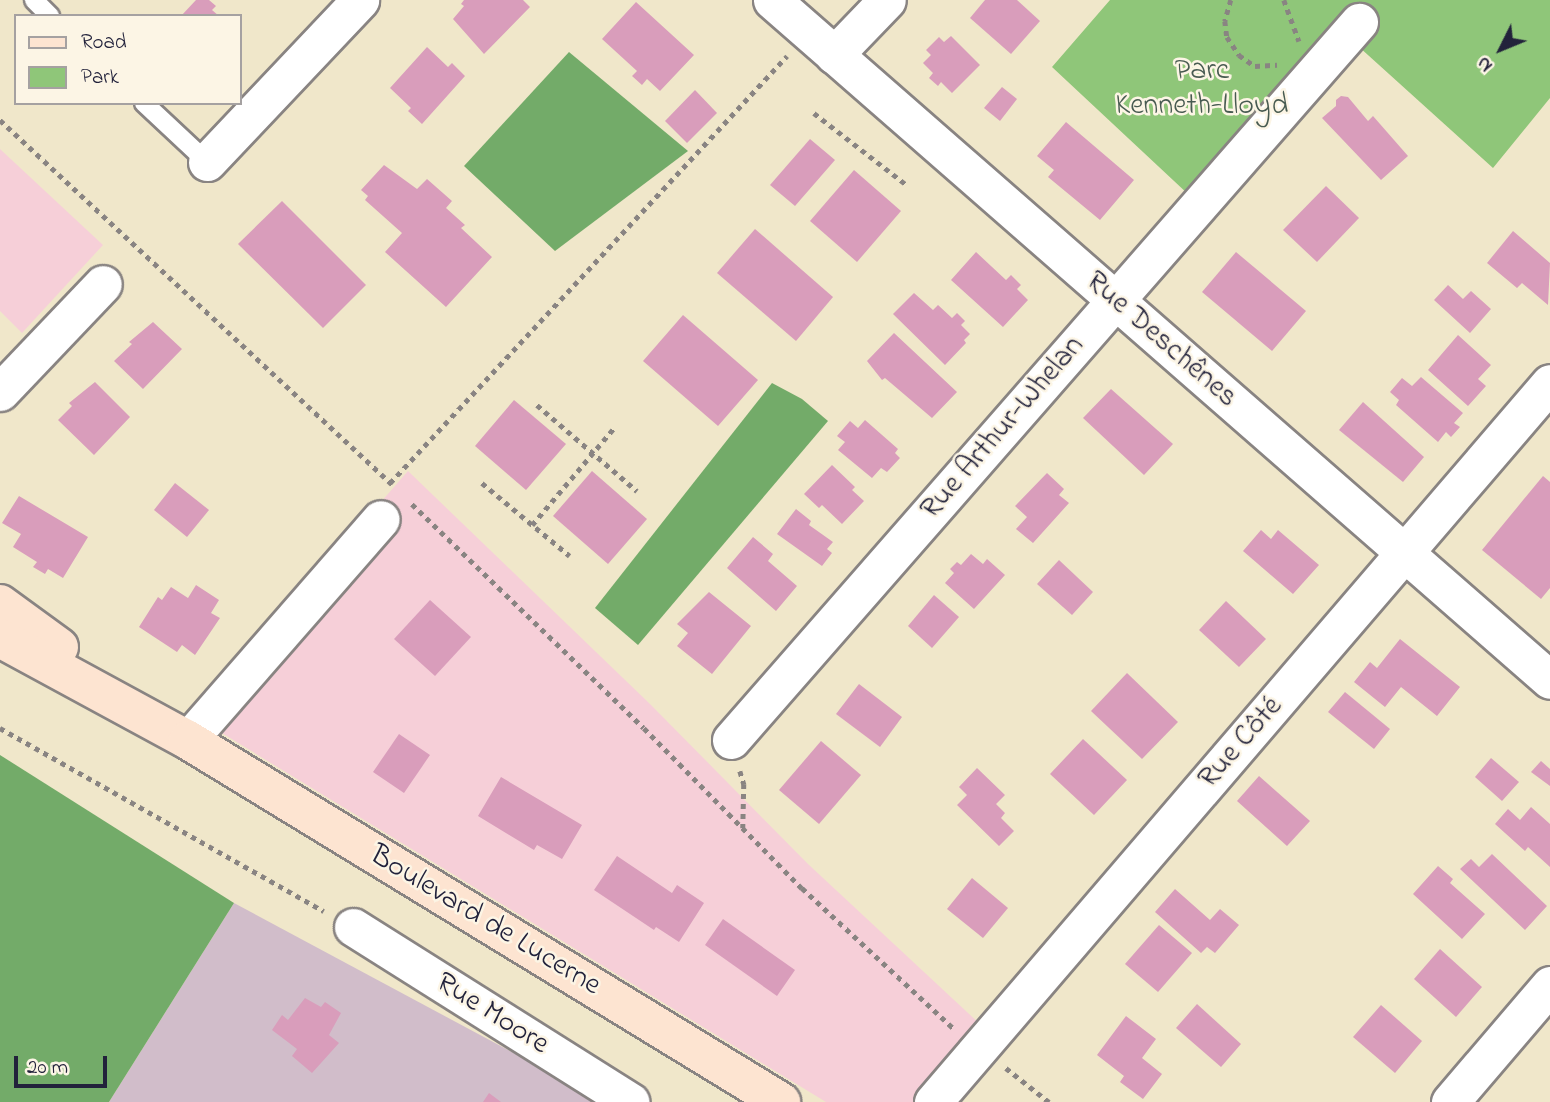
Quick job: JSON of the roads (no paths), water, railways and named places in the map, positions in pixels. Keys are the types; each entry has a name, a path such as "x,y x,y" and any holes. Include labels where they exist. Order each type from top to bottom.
{"main road":[{"name":"Boulevard de Lucerne","path":"0,604 188,740"},
{"name":"Boulevard de Lucerne","path":"0,638 188,740 781,1102"}],"street":[{"path":"207,162 360,0"},
{"name":"Rue Deschênes","path":"772,0 1550,680"},
{"path":"834,55 887,0"},
{"name":"Rue Arthur-Whelan","path":"731,740 1359,22"},
{"path":"0,392 103,284"},
{"name":"Rue Côté","path":"933,1102 1550,383"},
{"path":"188,740 393,501"},
{"name":"Rue Moore","path":"353,927 631,1102"},
{"path":"1450,1102 1550,985"}],"lane":[{"path":"34,0 48,14"},
{"path":"146,105 207,162"}],"park label":[{"name":"Parc Kenneth-Lloyd","path":"1202,88"}]}
